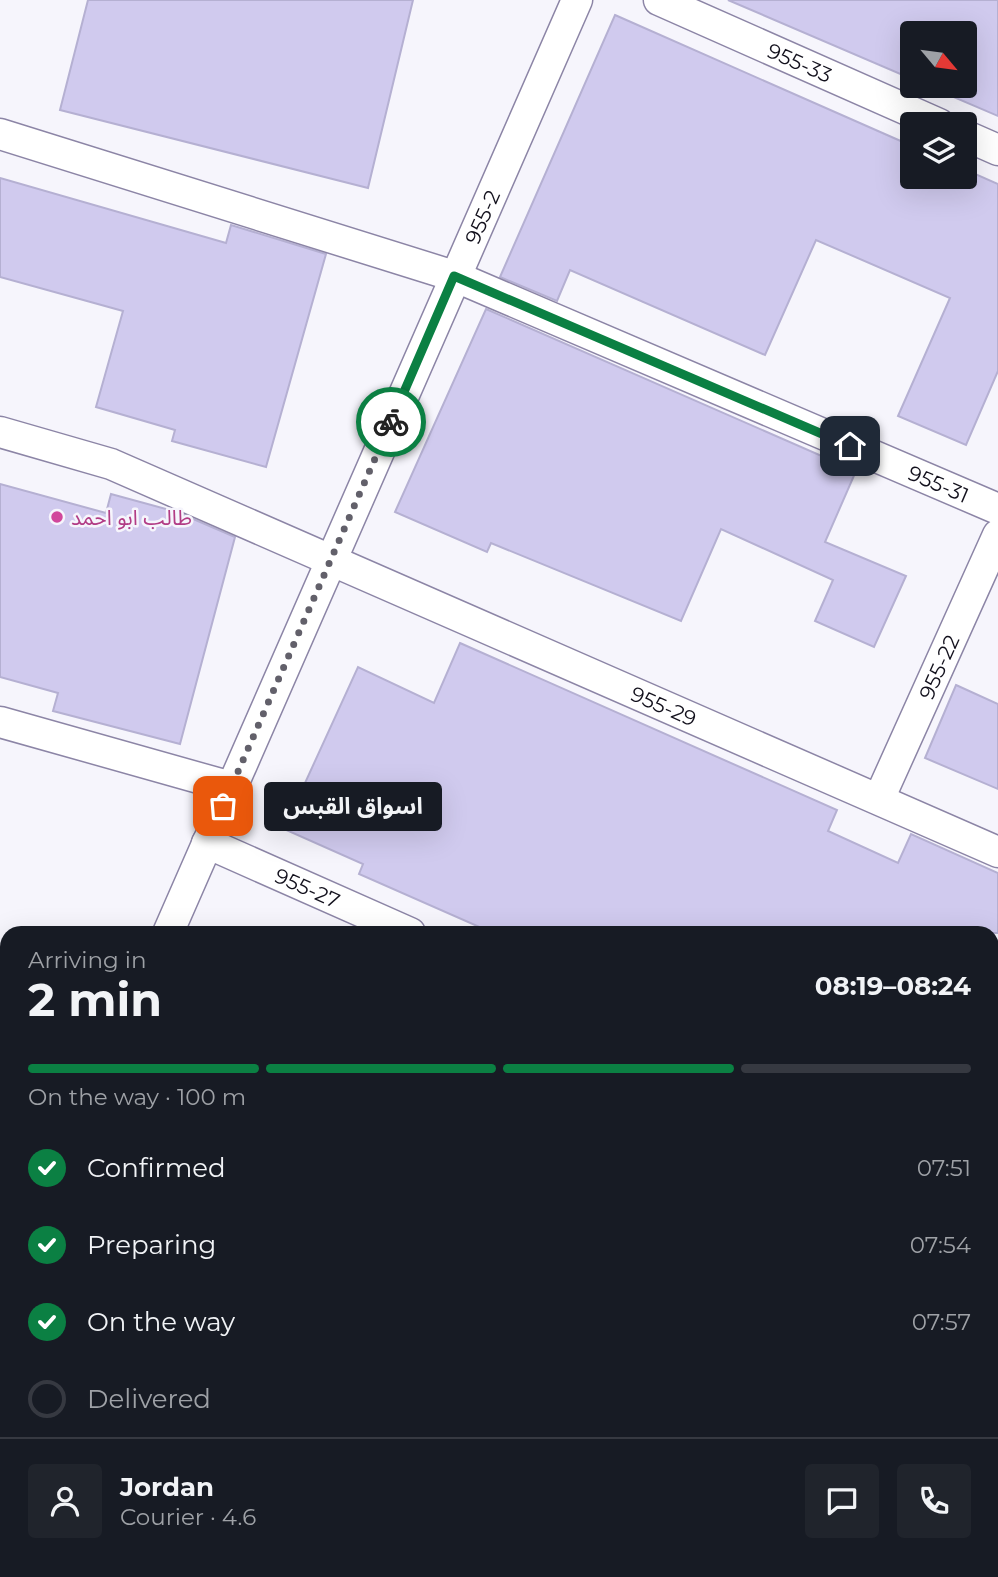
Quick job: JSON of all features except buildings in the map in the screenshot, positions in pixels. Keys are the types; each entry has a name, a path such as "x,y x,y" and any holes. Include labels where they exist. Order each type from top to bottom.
{"street":[{"name":"955-2","path":"171,926 577,0"},
{"name":"955-33","path":"659,0 912,112"},
{"name":"955-31","path":"0,134 454,276 998,509"},
{"path":"977,141 998,150"},
{"name":"955-29","path":"0,432 111,464 998,852"},
{"name":"955-22","path":"879,799 998,535"},
{"path":"0,722 232,788"},
{"name":"955-27","path":"207,843 394,926"}],"way so far":[{"path":"223,806 391,422"}],"place":[{"name":"طالب ابو احمد","path":"57,517"},
{"name":"اسواق القبس","path":"223,806"}],"route":[{"path":"391,422 454,276 850,446"}]}
